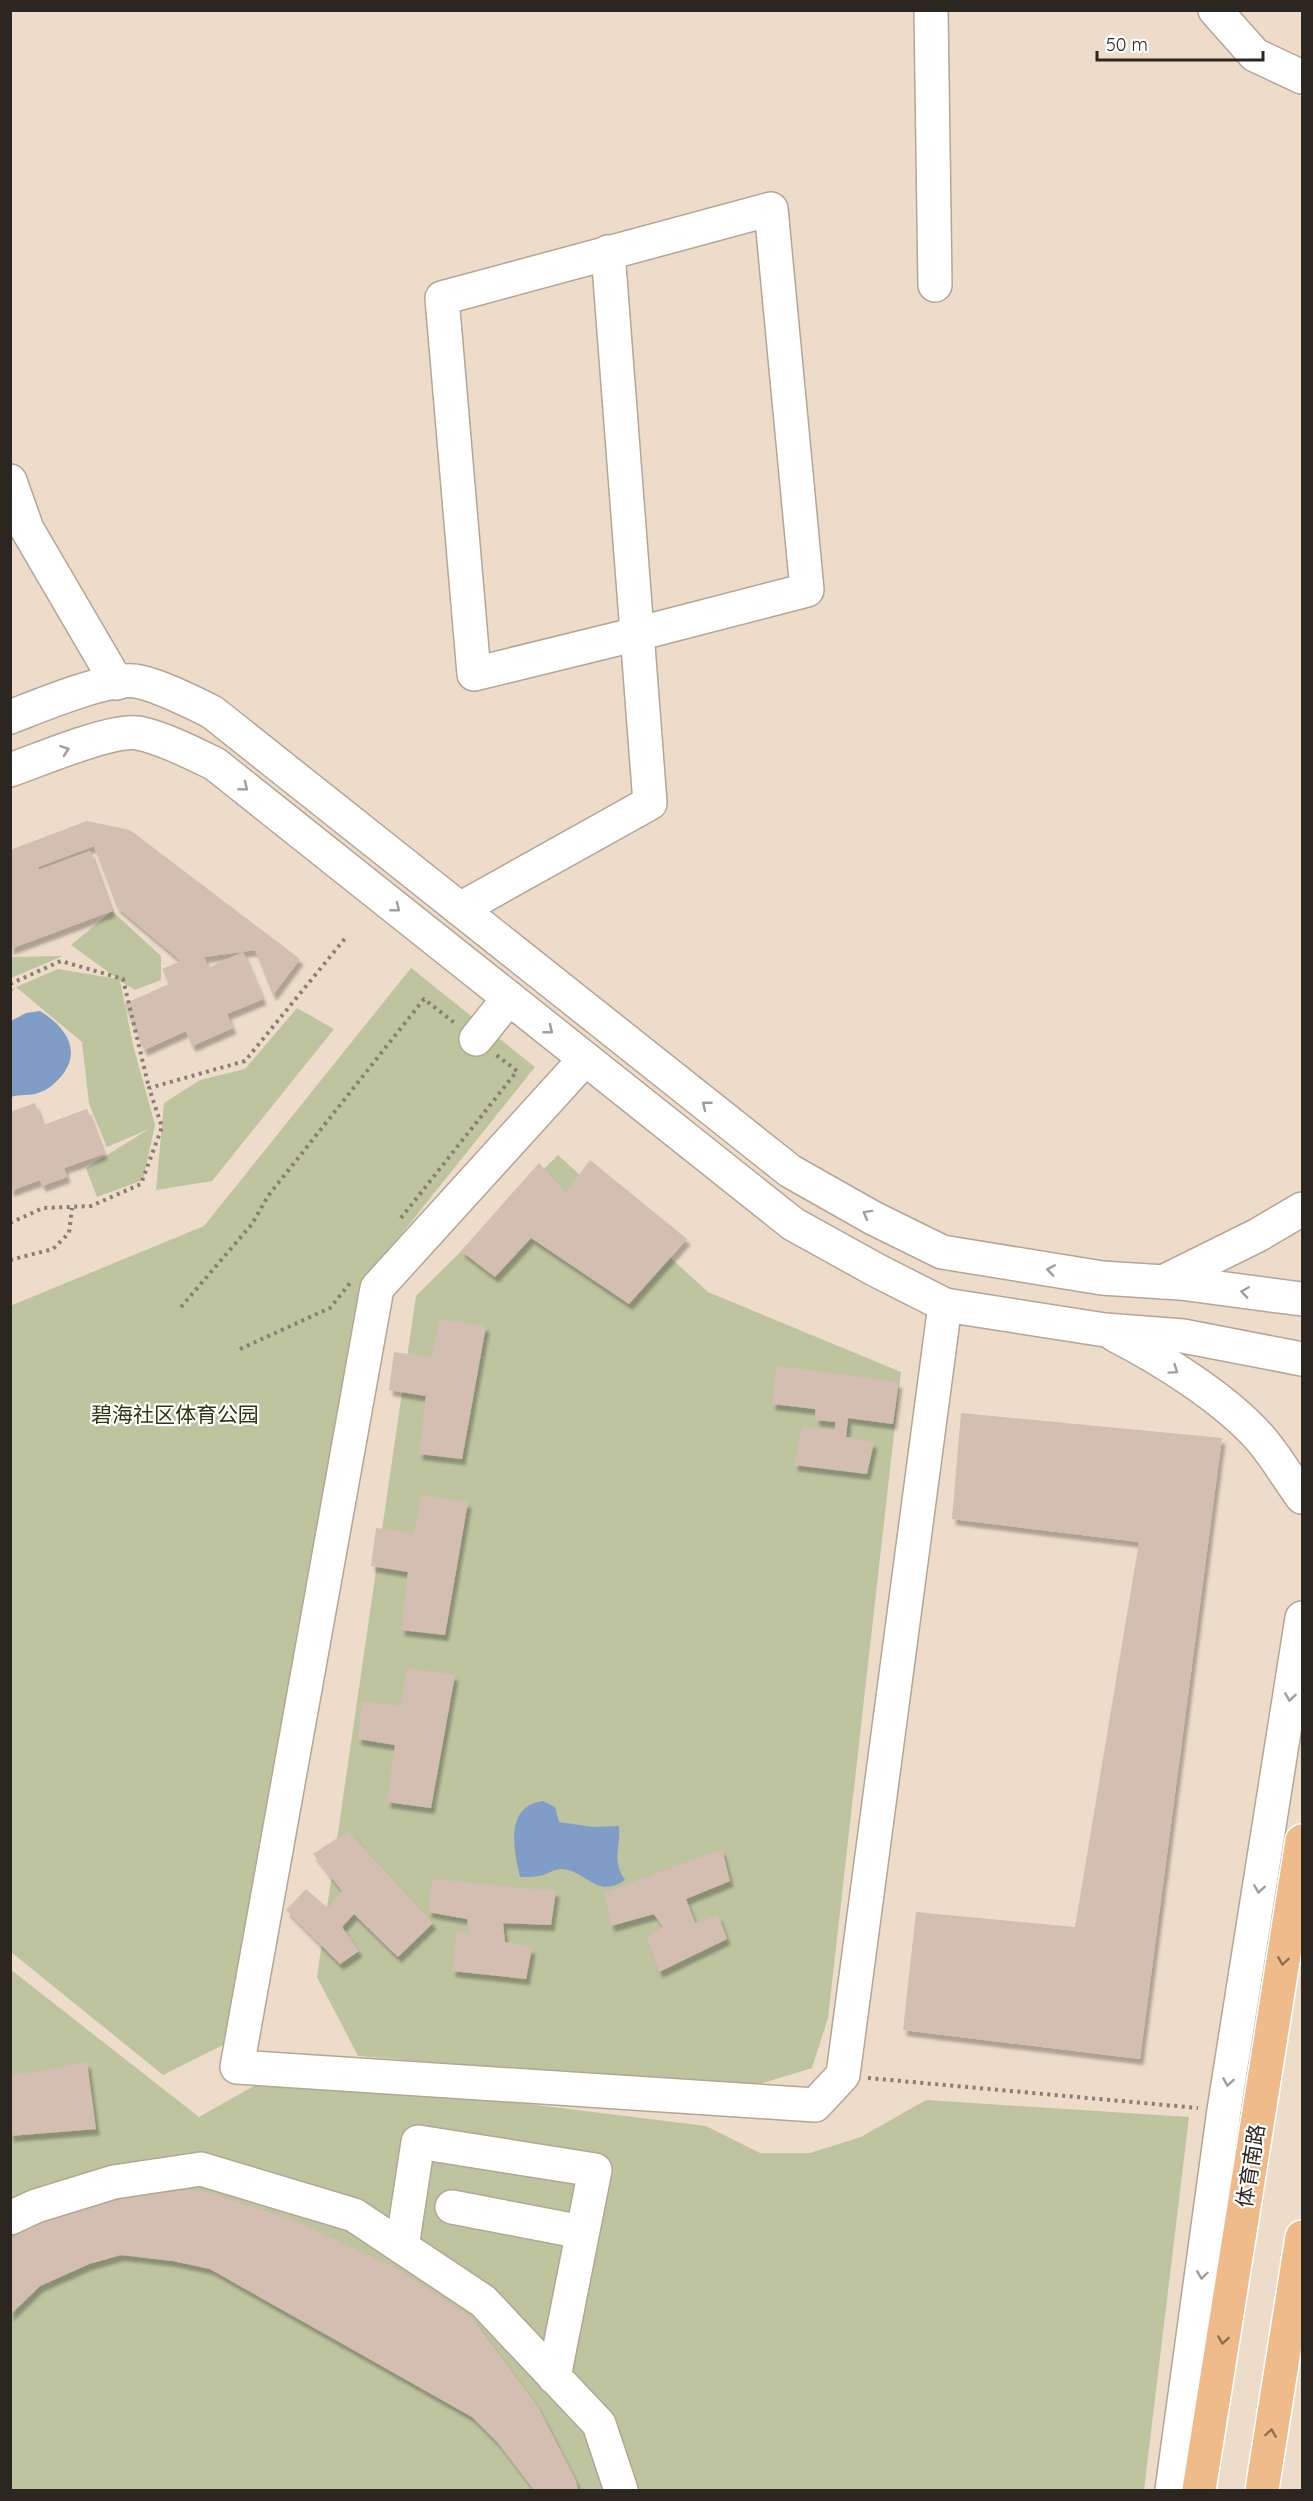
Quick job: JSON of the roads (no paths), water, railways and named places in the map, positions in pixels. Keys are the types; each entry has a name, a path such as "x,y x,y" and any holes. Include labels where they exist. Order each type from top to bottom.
{"main road":[{"name":"体育南路","path":"1199,2490 1302,1841"},
{"path":"1262,2490 1302,2237"}],"street":[{"path":"931,10 935,285"},
{"path":"1215,10 1255,55 1302,77"},
{"path":"771,209 807,590 474,674 442,298 608,252 771,209"},
{"path":"460,909 650,803 608,252"},
{"path":"10,481 27,529 117,682"},
{"path":"10,717 99,685 134,680 179,696 212,712 790,1172 873,1218 942,1252 1102,1278 1163,1282 1302,1299"},
{"path":"10,770 102,738 137,733 183,749 215,764 794,1224 945,1305 1105,1330 1183,1336 1302,1359"},
{"path":"476,1039 509,998"},
{"path":"585,1059 377,1288 237,2067 815,2105 843,2075 945,1305"},
{"path":"1163,1282 1258,1235 1302,1209"},
{"path":"1105,1330 1153,1355 1215,1399 1258,1437 1302,1497"},
{"path":"1172,2490 1224,2110 1302,1618"},
{"path":"402,2247 418,2142 594,2170 555,2377"},
{"path":"10,2218 36,2206 114,2182 201,2169 354,2215 483,2301 599,2424 621,2490"},
{"path":"452,2207 582,2232"}],"water":[{"path":"40,1011 58,1025 65,1034 71,1051 70,1061 57,1081 48,1088 35,1094 11,1097 11,1021 26,1013"},
{"path":"543,1801 555,1807 559,1822 593,1827 619,1826 617,1860 625,1880 615,1885 599,1886 578,1874 561,1869 540,1876 520,1877 514,1843 517,1820 522,1811"}],"park label":[{"name":"碧海社区体育公园","path":"175,1415"}]}
